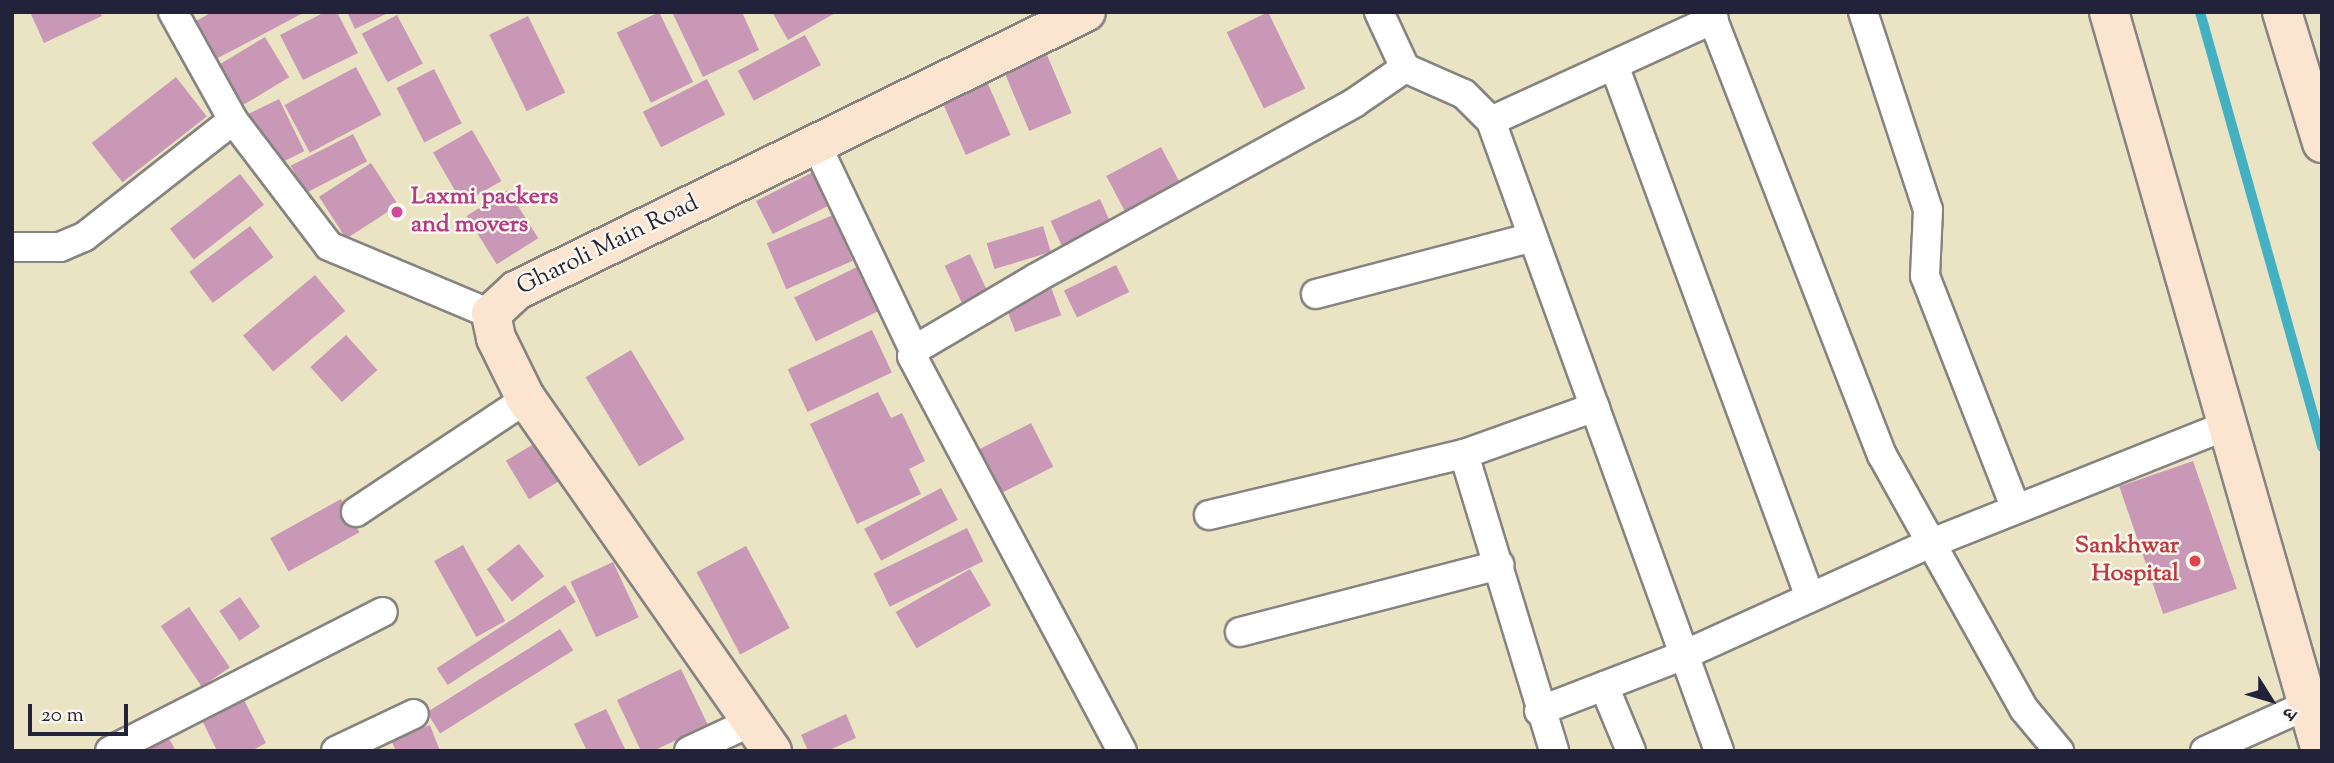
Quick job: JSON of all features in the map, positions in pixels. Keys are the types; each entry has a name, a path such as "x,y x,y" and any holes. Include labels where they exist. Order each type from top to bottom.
{"street":[{"path":"173,12 233,120 328,246 491,314"},
{"name":"Gharoli Main Road","path":"763,736 526,399 496,338 491,314 517,290 1086,12"},
{"path":"1379,12 1405,68 1464,94 1491,121 1719,751"},
{"path":"1863,12 1928,210 1925,276 2016,509"},
{"path":"2109,12 2321,751"},
{"path":"2282,12 2322,142"},
{"path":"1491,121 1614,65 1712,16 1882,456 2024,709 2059,751"},
{"path":"1614,65 1810,597"},
{"path":"914,350 1354,103 1405,68"},
{"path":"12,247 60,247 84,237 233,120"},
{"path":"816,144 914,350 913,364 1122,751"},
{"path":"1316,294 1533,237"},
{"path":"356,512 526,399"},
{"path":"1209,515 1464,454 1594,407"},
{"path":"1539,711 1684,655 1929,544 2228,425"},
{"path":"1464,454 1499,565 1539,711 1554,751"},
{"path":"1240,632 1499,565"},
{"path":"110,751 383,612"},
{"path":"1604,686 1631,751"},
{"path":"2205,751 2307,705"},
{"path":"336,751 414,714"},
{"path":"689,751 763,736"}],"building":[{"path":"30,12 100,12 102,16 44,43"},
{"path":"212,12 305,12 216,59 196,21"},
{"path":"325,12 337,12 358,53 303,80 280,35"},
{"path":"347,12 390,12 355,29"},
{"path":"659,12 693,82 651,103 617,33"},
{"path":"672,12 742,12 759,50 703,77"},
{"path":"772,12 837,12 788,40"},
{"path":"1268,12 1305,88 1264,109 1227,32"},
{"path":"397,15 423,64 388,82 362,34"},
{"path":"528,16 565,92 527,111 489,35"},
{"path":"805,35 821,65 754,101 738,71"},
{"path":"265,37 289,77 233,111 208,71"},
{"path":"1047,55 1072,113 1029,131 1005,73"},
{"path":"356,67 381,115 310,153 284,105"},
{"path":"434,69 462,123 424,142 397,88"},
{"path":"176,77 207,116 122,182 92,143"},
{"path":"707,79 725,115 661,147 643,112"},
{"path":"987,82 1011,135 966,155 942,102"},
{"path":"279,99 304,151 269,168 244,116"},
{"path":"472,130 502,181 463,204 433,152"},
{"path":"353,134 367,162 305,193 291,166"},
{"path":"1161,147 1184,191 1130,220 1106,176"},
{"path":"371,163 398,205 346,239 319,197"},
{"path":"813,172 830,205 773,234 756,201"},
{"path":"240,174 264,205 194,260 170,229"},
{"path":"508,190 538,238 497,264 466,216"},
{"path":"1100,199 1113,228 1064,250 1051,221"},
{"path":"833,215 853,261 786,289 767,243"},
{"path":"250,226 273,257 213,303 189,272"},
{"path":"1043,226 1051,252 994,269 987,243"},
{"path":"970,254 988,292 962,304 945,266"},
{"path":"1116,265 1129,292 1077,317 1064,290"},
{"path":"859,266 880,310 816,342 794,298"},
{"path":"315,275 345,311 273,371 243,335"},
{"path":"1051,287 1061,315 1015,332 1005,304"},
{"path":"872,330 892,373 808,412 788,369"},
{"path":"346,335 377,370 342,402 310,367"},
{"path":"631,350 685,439 639,466 586,377"},
{"path":"878,392 891,418 902,413 925,461 909,469 921,494 857,524 810,424"},
{"path":"1031,423 1053,467 1002,493 979,449"},
{"path":"547,436 570,475 529,499 506,461"},
{"path":"2193,461 2237,589 2163,614 2119,486"},
{"path":"941,488 958,520 881,561 864,529"},
{"path":"341,499 359,532 289,572 270,538"},
{"path":"967,528 983,561 890,607 874,574"},
{"path":"519,544 544,576 512,602 487,569"},
{"path":"463,545 505,621 476,637 434,561"},
{"path":"746,546 790,628 740,654 697,572"},
{"path":"613,562 639,617 596,637 570,582"},
{"path":"970,569 991,605 917,648 896,612"},
{"path":"565,585 576,602 448,685 437,668"},
{"path":"240,597 260,627 239,641 219,611"},
{"path":"189,607 230,668 202,687 161,626"},
{"path":"560,629 573,650 440,733 427,712"},
{"path":"681,669 708,725 653,751 641,751 617,700"},
{"path":"243,698 266,743 251,751 217,751 202,720"},
{"path":"606,709 626,751 587,751 574,724"},
{"path":"846,714 856,738 827,751 808,751 801,735"},
{"path":"430,725 440,751 396,751 391,740"},
{"path":"167,735 176,751 139,751"}],"waterway":[{"path":"2200,12 2322,447"}],"place":[{"name":"Laxmi packers and movers","path":"397,212"},
{"name":"Sankhwar Hospital","path":"2195,561"}]}
